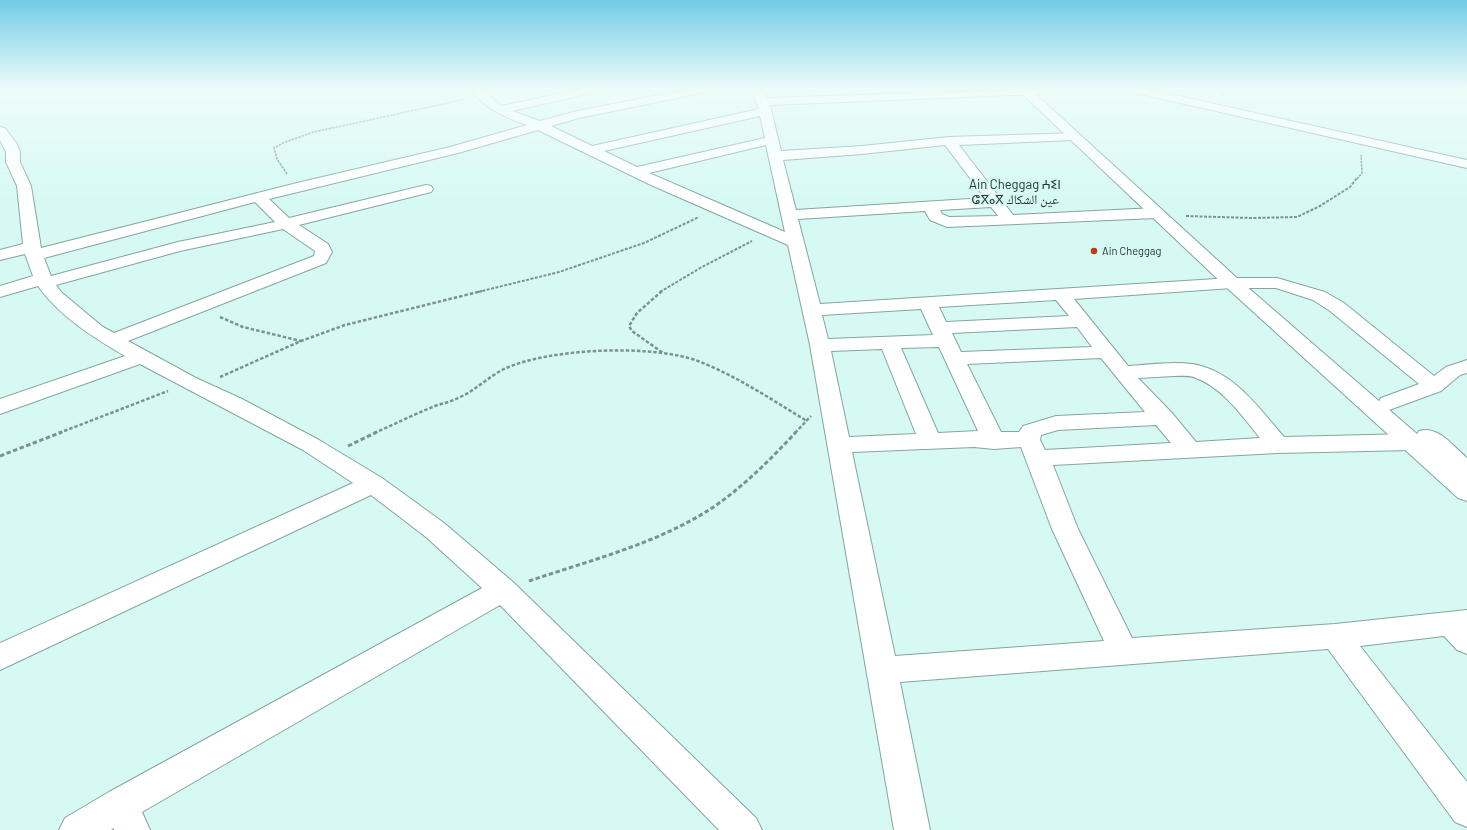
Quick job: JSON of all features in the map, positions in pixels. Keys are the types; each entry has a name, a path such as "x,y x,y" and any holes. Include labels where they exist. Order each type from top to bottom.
{"street":[{"path":"0,255 33,251 258,198 297,187 454,150 529,128"},
{"path":"544,128 636,172 796,242"},
{"path":"592,150 669,128"},
{"path":"768,128 813,310 883,670 912,830"},
{"path":"1065,128 1232,283 1467,492"},
{"path":"1075,128 1181,216 1252,282 1467,471"},
{"path":"1306,128 1467,164"},
{"path":"0,131 10,144 13,152 6,163 26,192 29,232 33,251 45,281 55,296 96,331 193,385 234,404 328,456 373,484 435,530 503,590 744,830"},
{"path":"636,172 773,148 862,150 950,141 1073,136"},
{"path":"950,141 1009,220"},
{"path":"0,292 178,247 286,224 426,190"},
{"path":"113,340 320,259 324,252 322,248 286,224 258,198"},
{"path":"789,215 995,202"},
{"path":"930,206 936,216 948,222 1156,213"},
{"path":"813,310 1232,283 1277,283 1319,296 1337,307 1434,386"},
{"path":"1062,295 1122,372 1164,418 1189,449"},
{"path":"927,302 994,441"},
{"path":"946,342 1082,321"},
{"path":"820,345 889,342 946,342 1106,352"},
{"path":"889,342 930,441"},
{"path":"0,407 143,356"},
{"path":"1389,403 1434,386 1453,372 1467,366"},
{"path":"1122,372 1192,370 1212,377 1228,389 1278,445"},
{"path":"1124,652 1065,529 1034,449 1031,431 1056,423 1164,418"},
{"path":"840,445 974,439 994,441 1034,449 1189,449 1411,442"},
{"path":"0,657 373,484"},
{"path":"77,830 127,817 503,590"},
{"path":"883,670 1335,636 1462,629"},
{"path":"1335,636 1467,810"}],"path":[{"path":"297,187 275,158 274,148 285,142 329,128"},
{"path":"1181,216 1278,218 1296,217 1309,212 1350,187 1362,173 1357,139"},
{"path":"0,456 193,385 301,341 345,325 395,311 559,272 644,243 685,225 718,208"},
{"path":"664,353 632,331 629,326 638,310 650,300 684,278 772,231"},
{"path":"198,306 243,327 301,341"},
{"path":"328,456 390,425 470,394 505,370 525,362 594,353 647,351 680,356 711,366 807,421"},
{"path":"503,590 632,546 698,515 732,492 768,461 830,396"}],"place":[{"name":"Ain Cheggag","path":"1094,251"}],"district":[{"name":"Ain Cheggag ⵄⵉⵏ ⵛⴳⴰⴳ عين الشكاك","path":"1015,192"}]}
